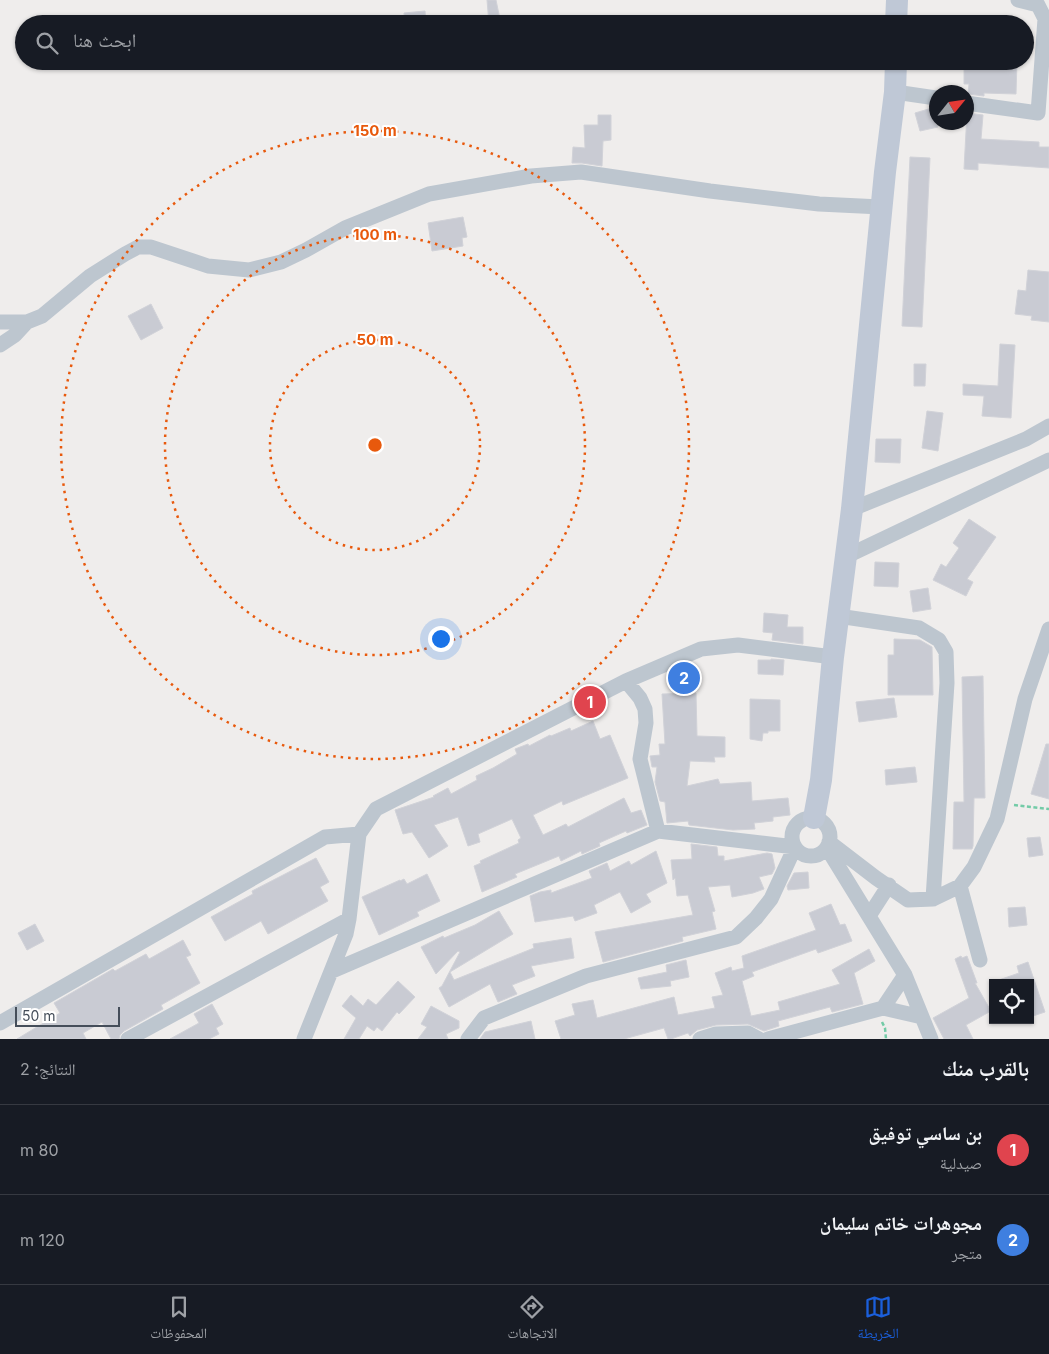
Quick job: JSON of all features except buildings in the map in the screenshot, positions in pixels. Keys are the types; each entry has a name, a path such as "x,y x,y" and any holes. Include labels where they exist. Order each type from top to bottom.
{"street":[{"path":"896,15 897,0"},
{"path":"974,104 1038,113 1047,19 1038,5 1018,0"},
{"path":"814,818 821,780 833,657 852,509 896,70"},
{"path":"1040,87 1049,103"},
{"path":"895,92 929,97"},
{"path":"0,322 28,322 42,316 90,276 138,247 151,247 208,266 249,270 281,262 345,228 429,194 531,176 581,172 819,204 881,208"},
{"path":"0,346 15,336 28,322"},
{"path":"852,509 1026,439 1049,426"},
{"path":"846,557 1049,460"},
{"path":"838,616 919,628 939,640 946,652 947,683 933,899"},
{"path":"828,845 889,885 908,900 933,899 960,886 974,867 997,819 1026,699 1049,629"},
{"path":"304,1039 346,934 359,834 376,809 626,681 701,649 738,645 833,657"},
{"path":"626,681 640,698 646,709 646,723 640,759 658,831"},
{"path":"828,845 819,854 814,856 803,854 793,841 794,829 802,820 814,818 820,820 829,829 828,845 905,975 930,1039"},
{"path":"332,972 658,831 796,847"},
{"path":"0,1023 325,837 359,834"},
{"path":"468,1039 484,1018 586,976 736,937 756,918 771,899 796,847"},
{"path":"869,916 889,885"},
{"path":"960,886 980,960"},
{"path":"128,1039 349,919"},
{"path":"883,1008 905,975"},
{"path":"768,1039 883,1008 922,1017"},
{"path":"700,1039 716,1034 748,1033 759,1039"}],"path":[{"path":"1000,804 1049,809"}],"place":[{"name":"مجوهرات خاتم سليمان","path":"684,678"},
{"name":"بن ساسي توفيق","path":"590,702"}]}
